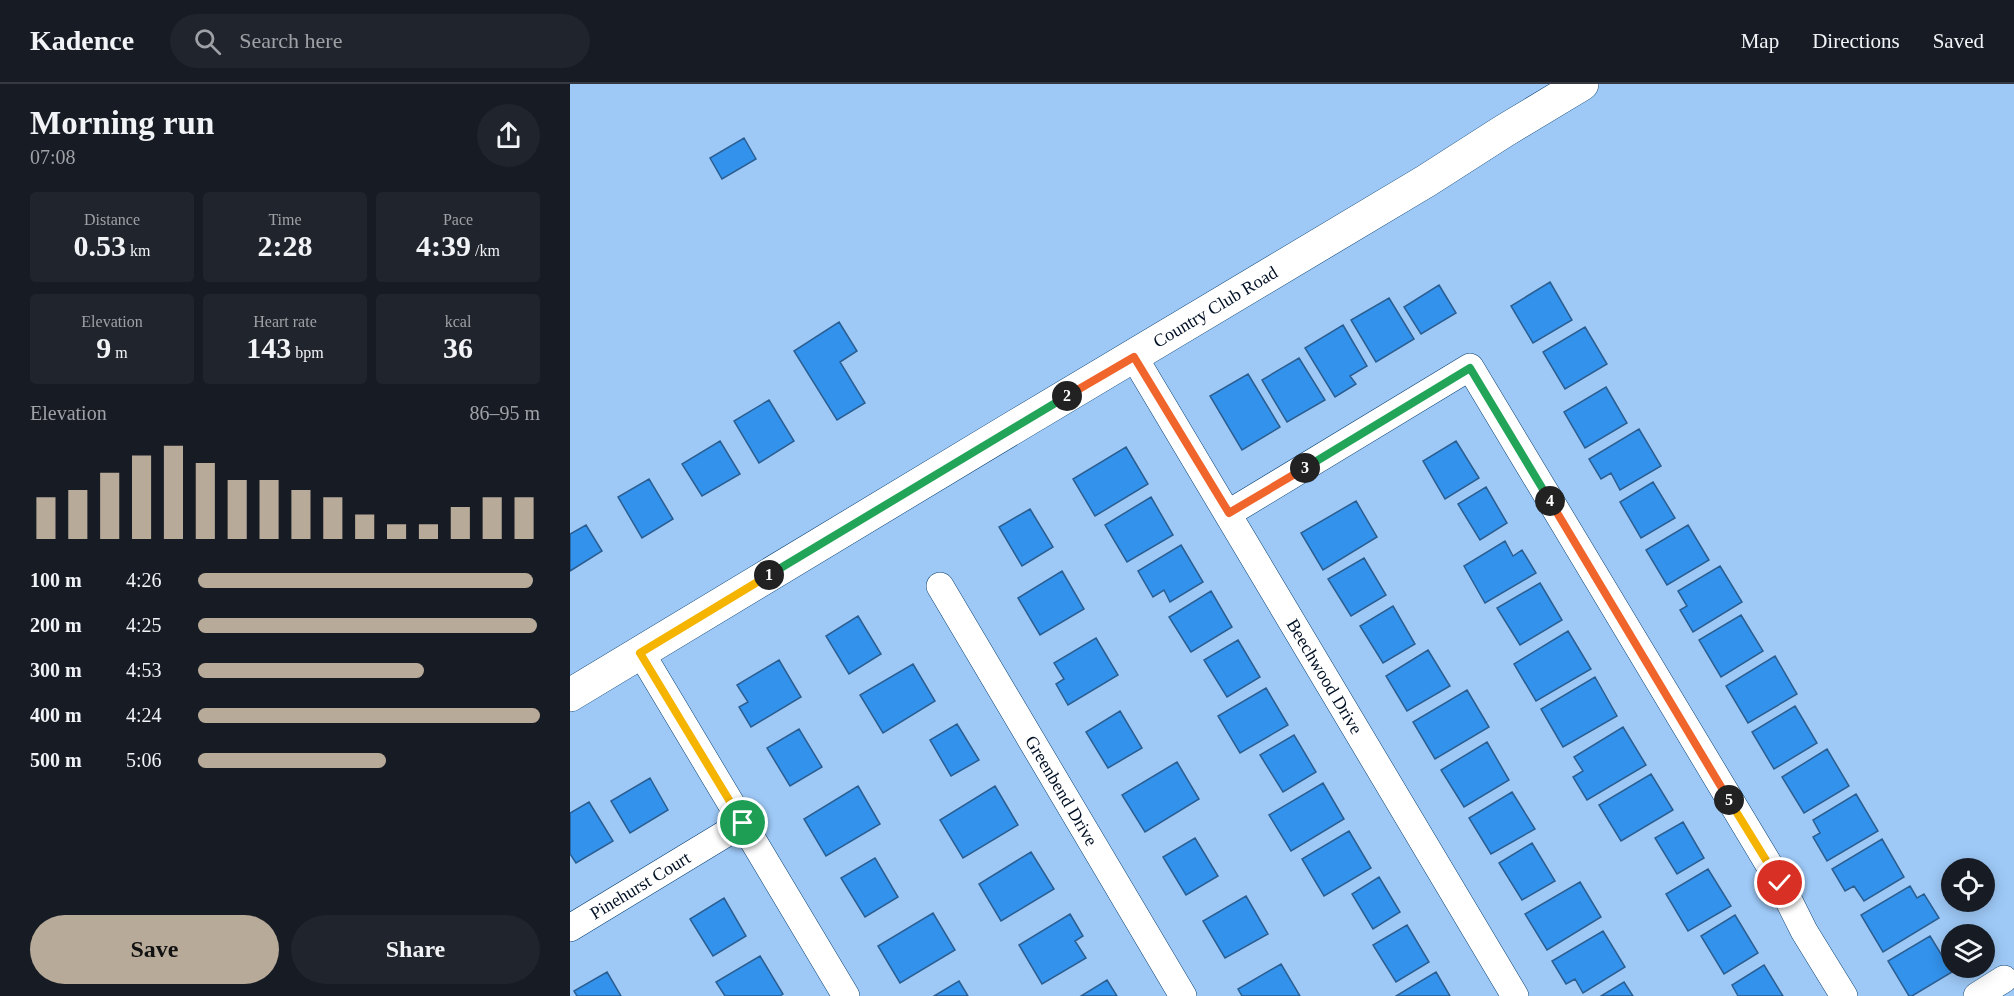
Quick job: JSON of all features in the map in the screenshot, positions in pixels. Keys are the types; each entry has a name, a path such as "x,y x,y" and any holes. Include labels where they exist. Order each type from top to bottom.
{"main road":[{"name":"Country Club Road","path":"570,695 1426,181 1582,84"}],"street":[{"name":"Beechwood Drive","path":"1134,357 1515,996"},
{"path":"1229,513 1470,368 1774,873 1804,931 1844,996"},
{"name":"Greenbend Drive","path":"940,586 1183,996"},
{"path":"640,653 846,996"},
{"name":"Pinehurst Court","path":"570,928 743,823"},
{"path":"1977,996 2004,979"}],"building":[{"path":"744,138 756,159 722,179 710,158"},
{"path":"1550,282 1572,320 1533,343 1511,306"},
{"path":"1439,285 1456,313 1421,334 1404,307"},
{"path":"1389,298 1414,339 1376,362 1351,320"},
{"path":"839,322 857,351 840,362 865,403 837,420 794,351"},
{"path":"1343,325 1367,366 1350,376 1356,384 1335,397 1305,348"},
{"path":"1585,327 1607,364 1565,389 1543,352"},
{"path":"1299,358 1325,400 1287,422 1262,380"},
{"path":"1248,374 1280,427 1242,450 1210,396"},
{"path":"1606,387 1627,423 1585,448 1564,412"},
{"path":"769,400 794,441 759,463 734,421"},
{"path":"1639,429 1661,466 1620,490 1611,473 1601,479 1589,459"},
{"path":"720,441 740,474 702,496 682,464"},
{"path":"1456,441 1479,478 1445,499 1423,461"},
{"path":"1126,447 1148,484 1095,516 1073,479"},
{"path":"649,479 673,519 642,538 618,497"},
{"path":"1653,482 1675,518 1641,538 1620,502"},
{"path":"1486,487 1507,523 1480,540 1458,504"},
{"path":"1151,497 1173,535 1127,562 1105,525"},
{"path":"1356,501 1377,537 1323,570 1301,533"},
{"path":"1030,509 1053,547 1022,566 999,527"},
{"path":"586,525 602,551 570,571 570,534"},
{"path":"1688,525 1709,560 1667,585 1646,550"},
{"path":"1505,541 1513,556 1522,550 1536,573 1485,603 1464,566"},
{"path":"1181,545 1203,582 1170,602 1164,590 1153,597 1138,571"},
{"path":"1364,558 1386,595 1351,616 1328,579"},
{"path":"1720,566 1742,602 1693,632 1680,610 1687,606 1678,591"},
{"path":"1062,571 1084,609 1040,635 1018,598"},
{"path":"1540,583 1562,620 1520,645 1497,608"},
{"path":"1211,591 1232,627 1191,652 1169,617"},
{"path":"1393,606 1415,644 1383,663 1360,626"},
{"path":"1741,615 1763,651 1721,677 1699,640"},
{"path":"858,616 881,654 849,674 826,636"},
{"path":"1568,631 1591,669 1536,701 1514,664"},
{"path":"1096,638 1118,675 1068,705 1056,684 1064,679 1054,663"},
{"path":"1238,640 1260,677 1227,697 1204,660"},
{"path":"1428,650 1450,686 1407,711 1386,676"},
{"path":"1775,656 1797,694 1748,723 1726,686"},
{"path":"779,660 801,697 751,727 739,707 748,702 737,685"},
{"path":"913,664 935,701 883,733 860,695"},
{"path":"1595,677 1617,716 1563,747 1541,709"},
{"path":"1266,688 1288,725 1240,753 1218,716"},
{"path":"1467,690 1489,727 1435,759 1413,722"},
{"path":"1795,706 1817,743 1774,769 1752,732"},
{"path":"1120,711 1142,748 1108,768 1086,732"},
{"path":"957,724 979,760 951,776 930,740"},
{"path":"1623,727 1646,765 1587,800 1573,777 1583,771 1574,757"},
{"path":"799,729 822,767 790,786 767,748"},
{"path":"1294,735 1316,772 1283,792 1260,755"},
{"path":"1487,742 1509,780 1464,807 1441,770"},
{"path":"1827,749 1849,786 1804,813 1782,777"},
{"path":"1177,762 1199,799 1145,832 1122,795"},
{"path":"1651,774 1673,810 1621,841 1599,805"},
{"path":"650,778 668,810 630,833 611,801"},
{"path":"1323,783 1344,819 1291,851 1269,815"},
{"path":"858,786 880,824 826,856 804,819"},
{"path":"995,786 1018,825 963,858 940,820"},
{"path":"1512,792 1535,829 1491,854 1469,818"},
{"path":"1856,794 1878,831 1827,861 1813,837 1820,833 1813,820"},
{"path":"589,802 613,841 576,863 570,854 570,813"},
{"path":"1683,822 1704,858 1677,874 1655,838"},
{"path":"1349,831 1371,868 1324,896 1302,859"},
{"path":"1195,838 1218,876 1186,895 1163,857"},
{"path":"1882,839 1904,877 1864,901 1854,886 1845,891 1832,869"},
{"path":"1532,843 1555,881 1522,900 1499,863"},
{"path":"1031,852 1054,889 1001,921 979,884"},
{"path":"875,858 898,897 865,917 841,878"},
{"path":"1708,869 1731,906 1688,931 1666,894"},
{"path":"1379,877 1400,912 1373,929 1352,894"},
{"path":"1580,882 1601,917 1547,950 1525,914"},
{"path":"1910,886 1917,898 1924,894 1939,918 1883,952 1861,915"},
{"path":"1246,896 1268,934 1225,958 1203,921"},
{"path":"724,898 746,936 713,956 690,919"},
{"path":"933,913 955,950 900,983 878,946"},
{"path":"1070,914 1083,936 1075,941 1086,958 1042,984 1019,945"},
{"path":"1735,915 1758,953 1724,974 1701,936"},
{"path":"1407,925 1429,962 1396,982 1373,945"},
{"path":"1603,931 1625,967 1583,993 1575,979 1566,984 1552,961"},
{"path":"1930,936 1941,954 1942,978 1909,996 1888,961"},
{"path":"760,956 783,994 780,996 725,996 716,982"},
{"path":"1281,964 1300,996 1242,996 1238,989"},
{"path":"1764,965 1783,996 1738,996 1732,985"},
{"path":"607,972 621,996 577,996 574,991"},
{"path":"1436,972 1450,996 1396,996"},
{"path":"1107,980 1117,996 1081,996"},
{"path":"959,981 968,996 934,996"},
{"path":"1624,982 1633,996 1601,996"}],"route":[{"path":"743,823 640,653 1134,357 1229,513 1470,368 1780,883"}]}
